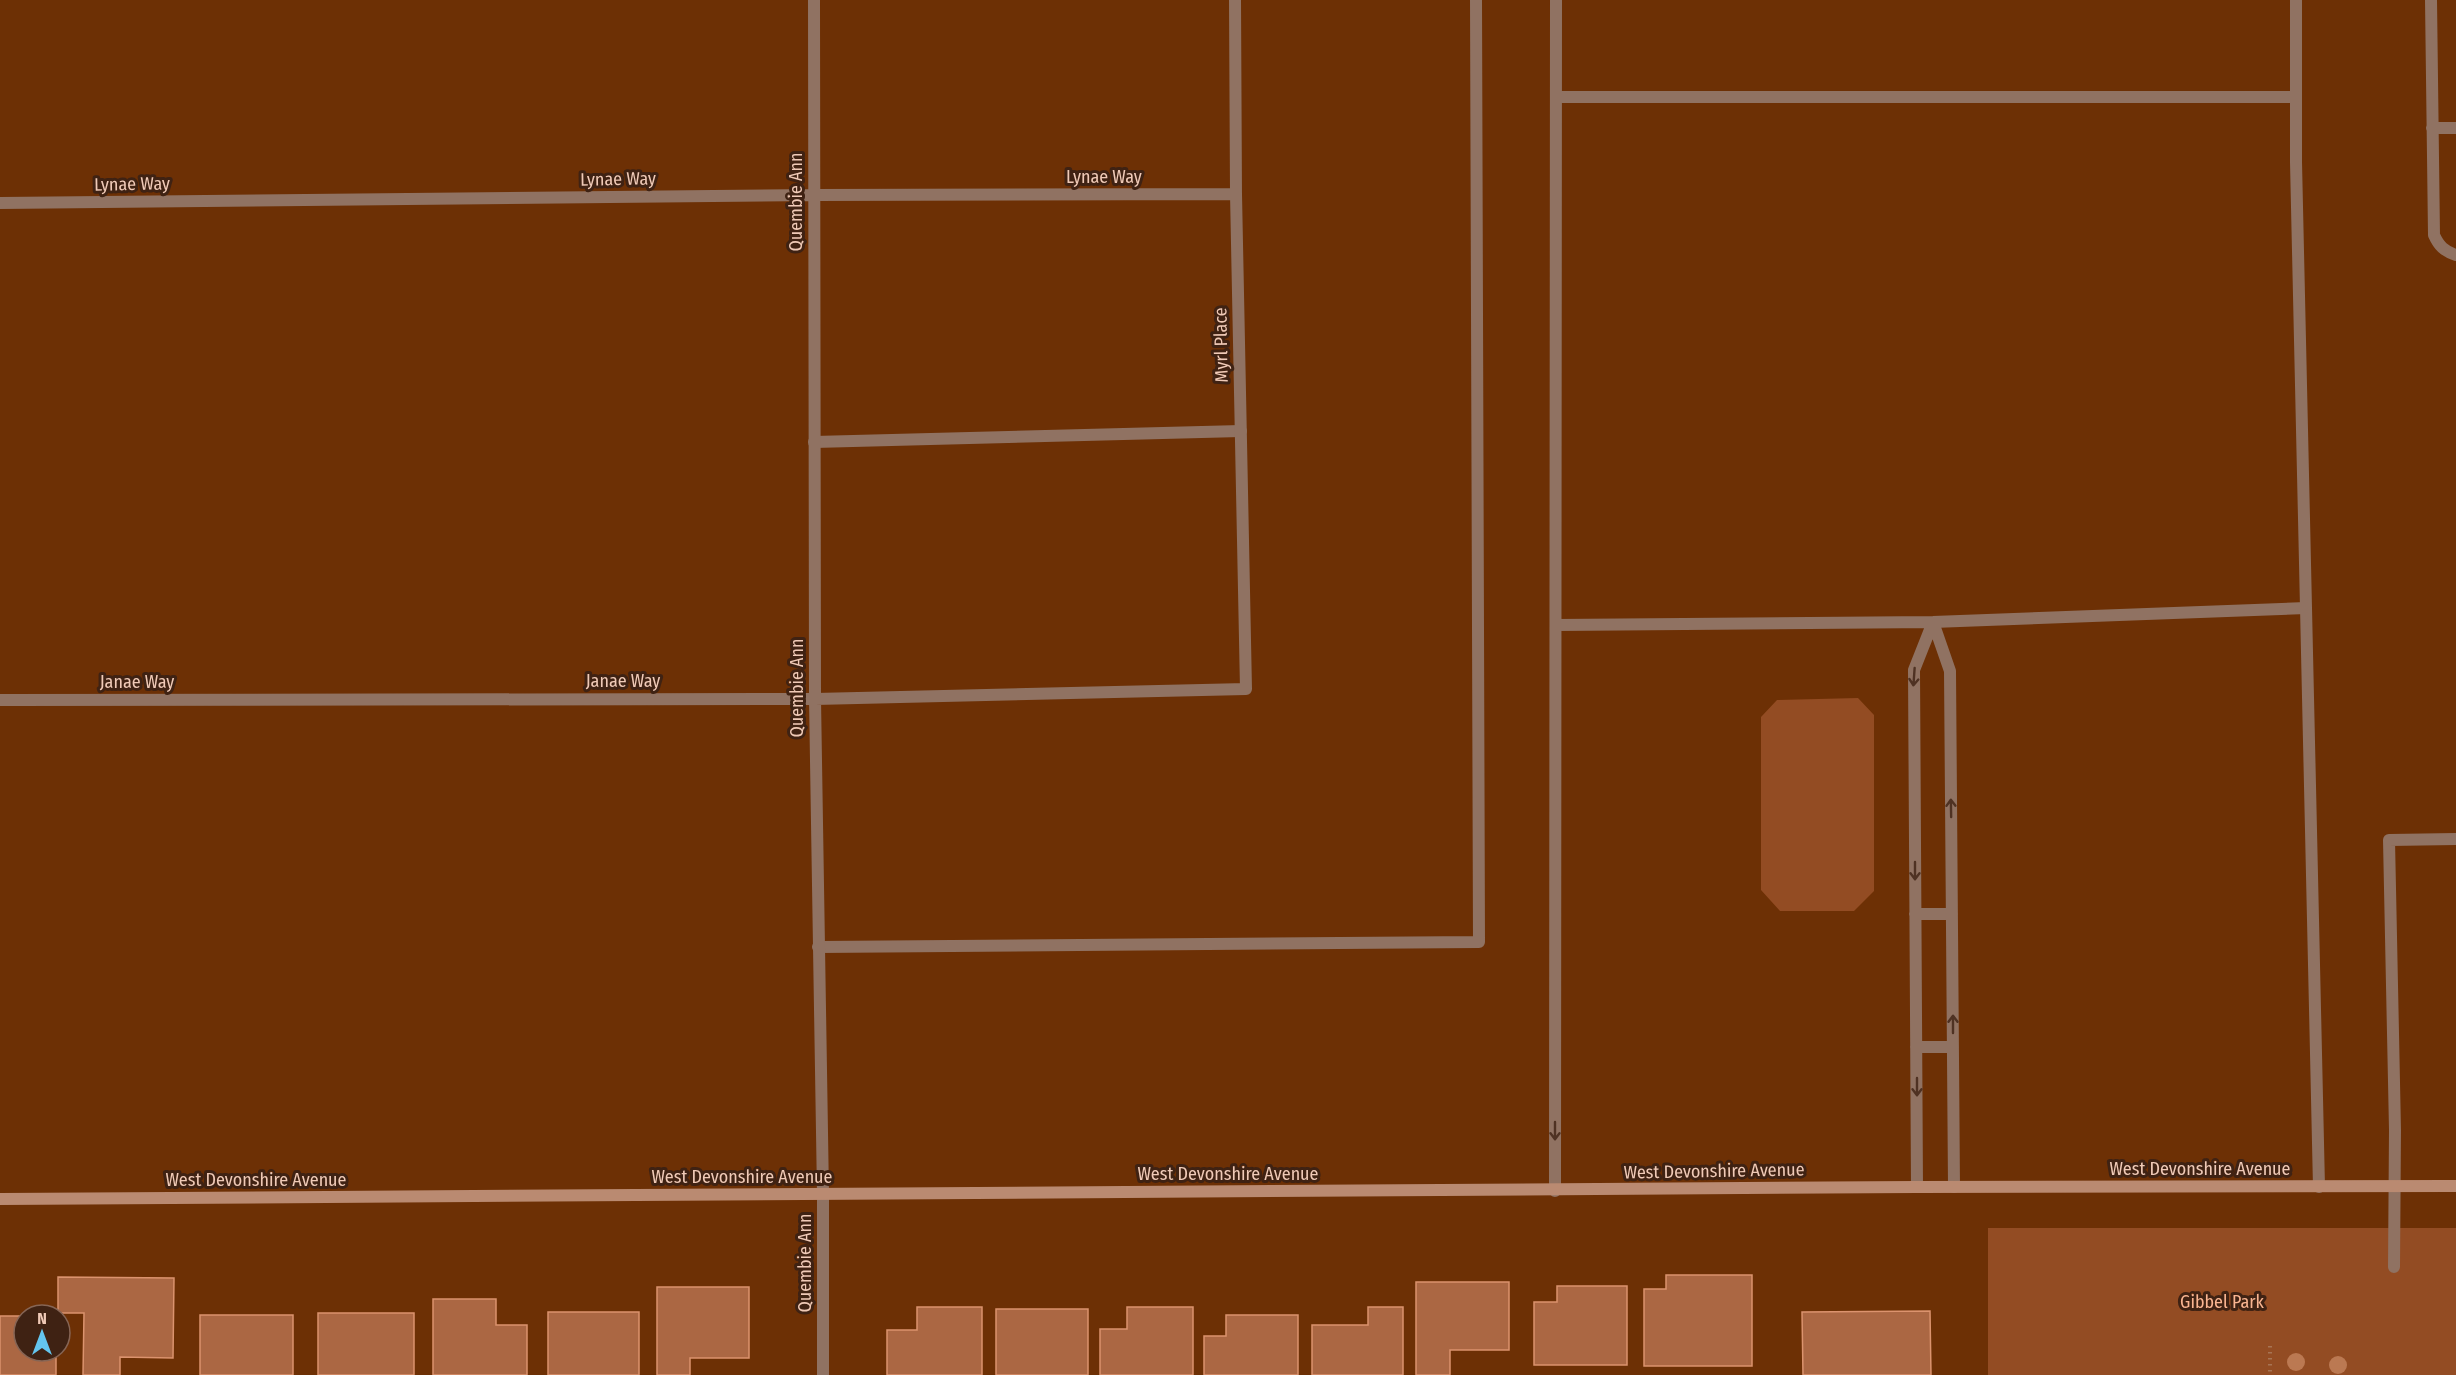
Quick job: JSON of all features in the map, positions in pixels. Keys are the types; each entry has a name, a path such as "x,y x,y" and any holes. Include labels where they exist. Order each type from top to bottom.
{"street":[{"name":"Quembie Ann","path":"814,0 815,699 823,1194 823,1375"},
{"name":"Myrl Place","path":"1235,0 1236,194 1246,689"},
{"path":"818,947 1479,942 1476,0"},
{"path":"1555,1191 1556,0"},
{"path":"2296,0 2296,97 2319,1187"},
{"path":"2431,0 2434,235 2447,252 2456,255"},
{"path":"1556,97 2296,97"},
{"path":"2432,128 2456,128"},
{"name":"Lynae Way","path":"0,203 814,195 1236,194"},
{"path":"814,442 1241,431"},
{"path":"1556,625 1933,622 2306,608"},
{"path":"1917,1187 1914,670 1933,622"},
{"path":"1933,622 1950,671 1954,1187"},
{"name":"Janae Way","path":"0,700 815,699 1246,689"},
{"path":"2394,1267 2395,1130 2389,840 2456,839"},
{"path":"1915,914 1952,914"},
{"path":"1916,1047 1953,1047"},
{"name":"West Devonshire Avenue","path":"0,1199 1917,1187 2456,1186"}],"path":[{"path":"2270,1346 2271,1375"}],"green space":[{"path":"1858,698 1874,715 1874,891 1854,911 1780,911 1761,890 1761,717 1777,700"},
{"name":"Gibbel Park","path":"1988,1228 2456,1228 2456,1375 1988,1375"}],"building":[{"path":"1666,1275 1752,1275 1752,1366 1644,1366 1644,1289 1666,1289"},
{"path":"58,1277 174,1278 173,1358 120,1357 120,1375 83,1375 84,1313 72,1313 72,1303 58,1303"},
{"path":"1416,1282 1509,1282 1509,1350 1450,1350 1450,1375 1416,1375"},
{"path":"1557,1286 1627,1286 1627,1365 1534,1365 1534,1302 1557,1302"},
{"path":"657,1287 749,1287 749,1358 690,1358 690,1375 657,1375"},
{"path":"433,1299 496,1299 496,1325 527,1325 527,1375 433,1375"},
{"path":"917,1307 982,1307 982,1375 887,1375 887,1330 917,1330"},
{"path":"1127,1307 1193,1307 1193,1375 1100,1375 1100,1329 1127,1329"},
{"path":"1368,1307 1403,1307 1403,1375 1312,1375 1312,1325 1368,1325"},
{"path":"996,1309 1088,1309 1088,1375 996,1375"},
{"path":"1930,1311 1931,1375 1803,1375 1802,1312"},
{"path":"548,1312 639,1312 639,1375 548,1375"},
{"path":"318,1313 414,1313 414,1375 318,1375"},
{"path":"200,1315 293,1315 293,1375 200,1375"},
{"path":"1226,1315 1298,1315 1298,1375 1204,1375 1204,1336 1226,1336"},
{"path":"0,1316 12,1316 12,1363 56,1363 56,1375 0,1375"}]}
